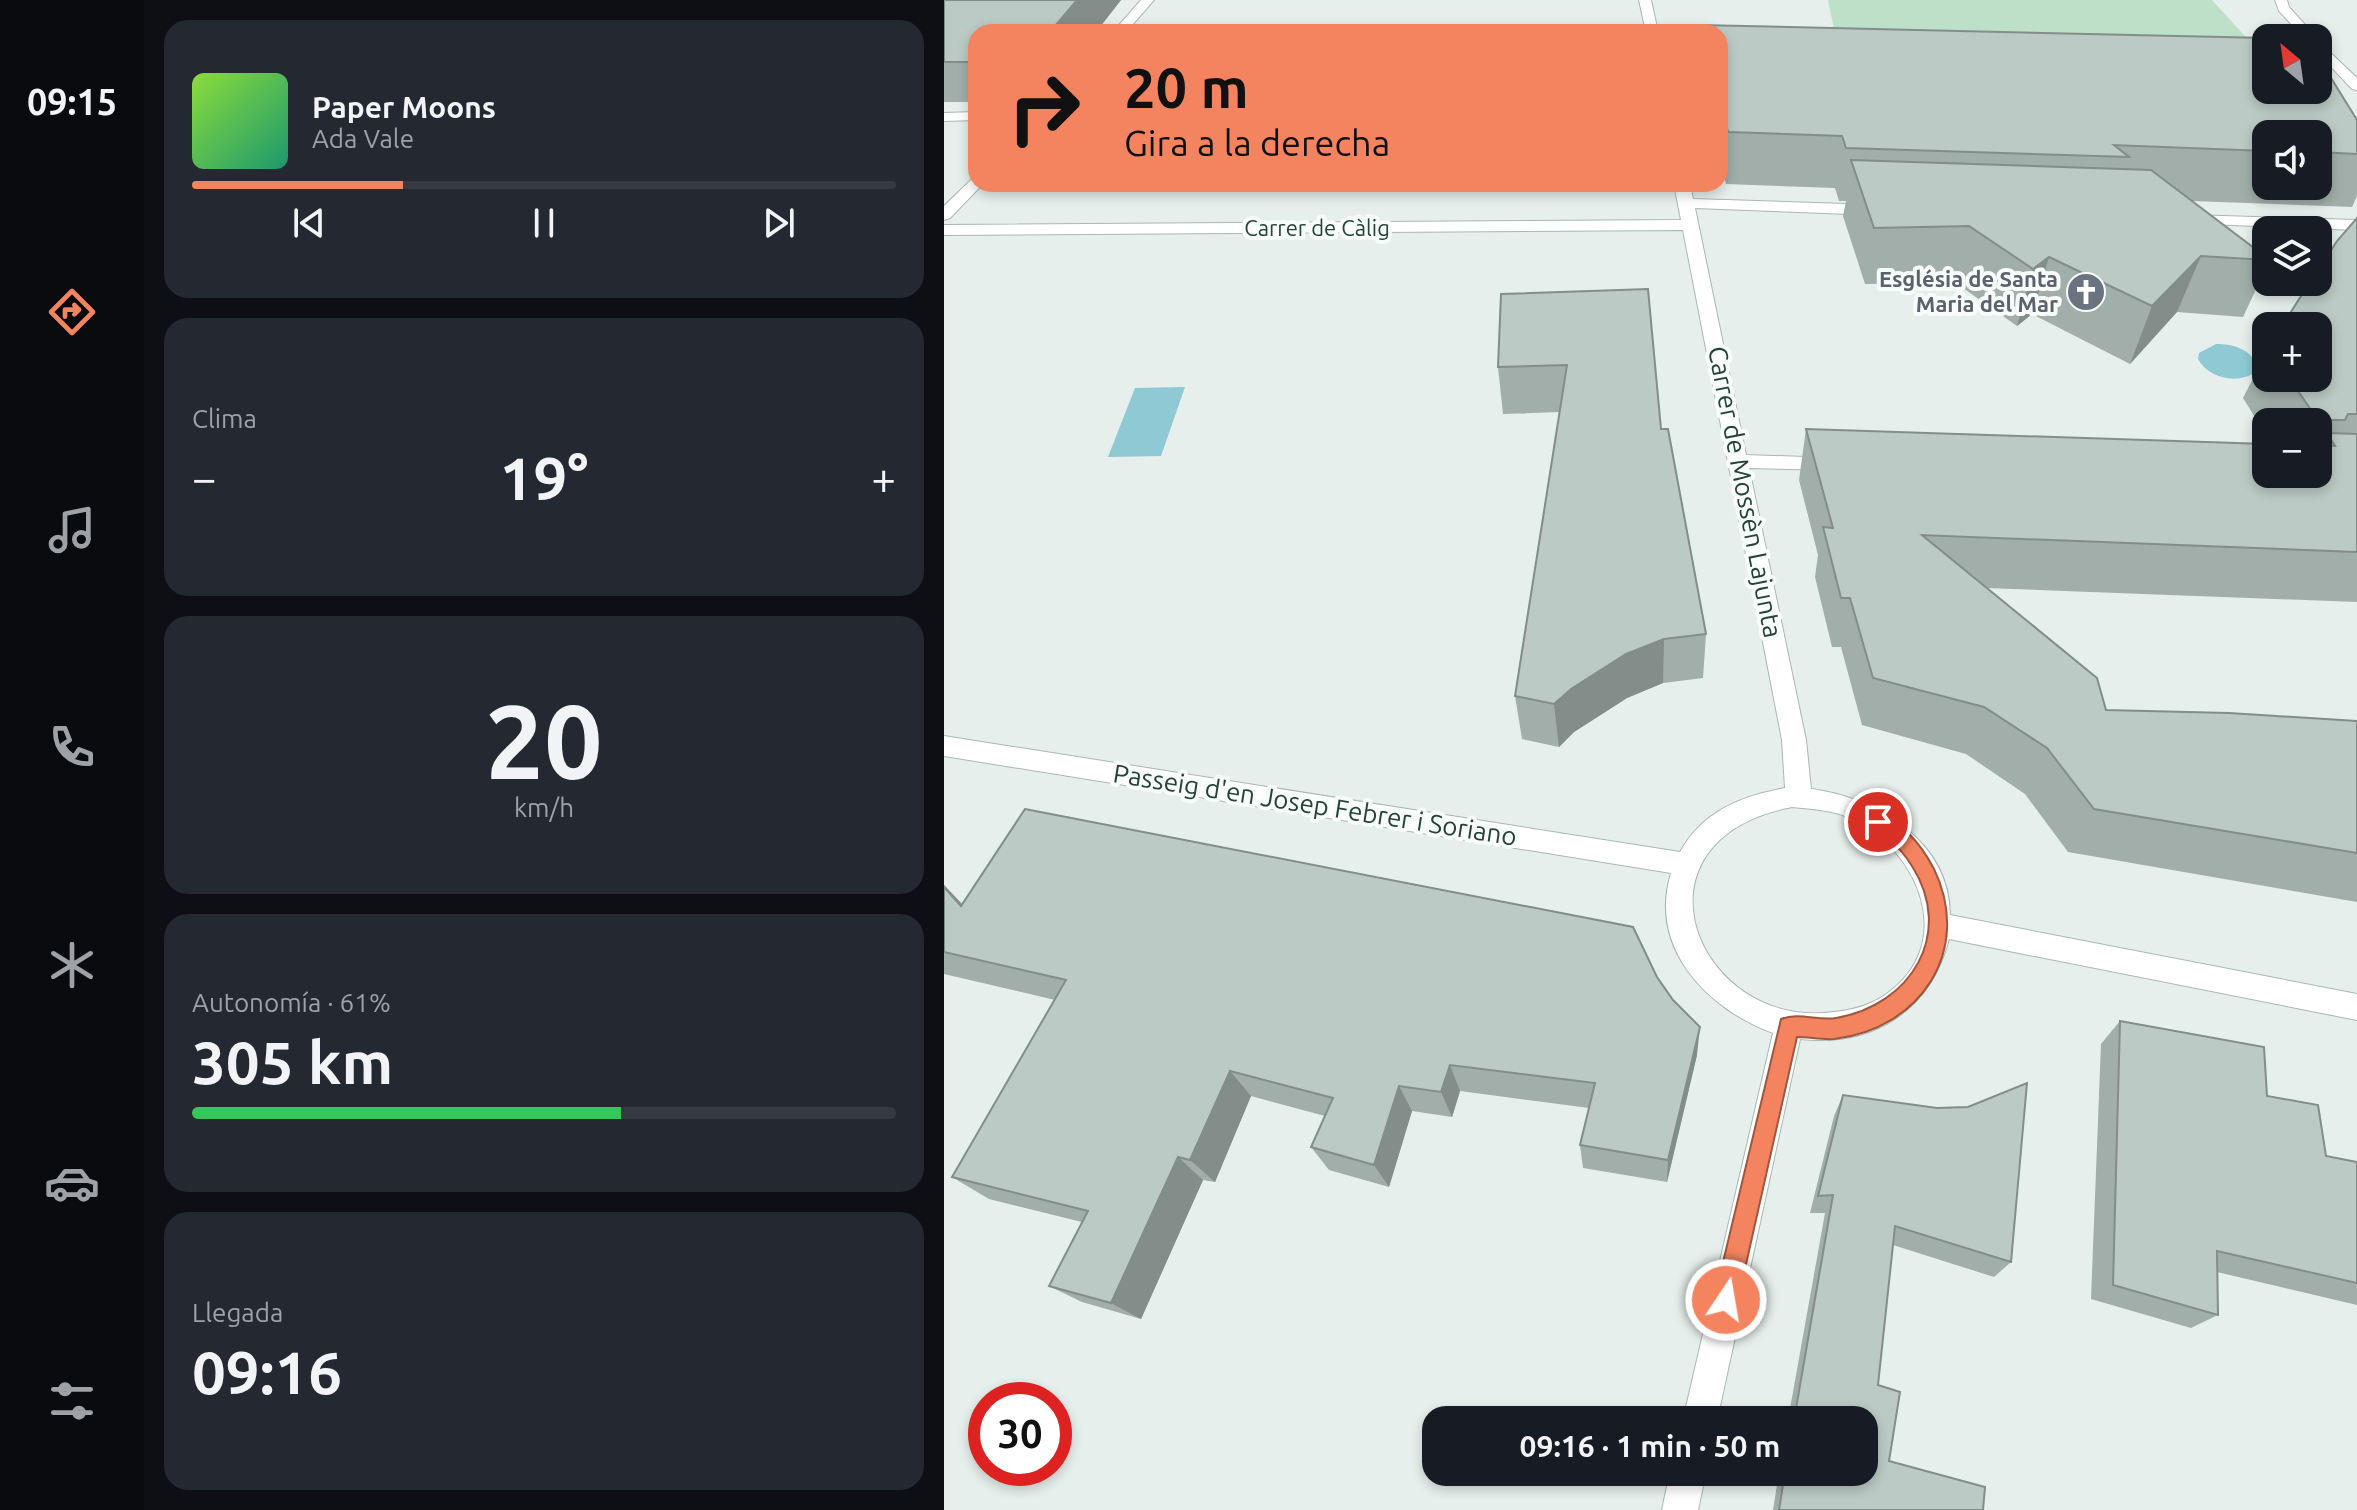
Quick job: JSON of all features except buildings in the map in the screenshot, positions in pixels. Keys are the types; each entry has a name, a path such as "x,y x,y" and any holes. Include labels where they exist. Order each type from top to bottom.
{"street":[{"path":"1126,24 1148,0"},
{"path":"1645,0 1650,24"},
{"path":"2281,0 2283,8 2298,24"},
{"path":"2332,59 2355,83"},
{"path":"2332,80 2355,83"},
{"path":"944,117 968,116"},
{"path":"944,215 968,191"},
{"path":"1684,194 1900,210"},
{"name":"Carrer de Mossèn Lajunta","path":"1684,194 1794,740 1799,790 1792,797"},
{"path":"2165,219 2357,225"},
{"name":"Carrer de Càlig","path":"944,230 1691,225"},
{"path":"1740,461 1849,464"},
{"name":"Passeig d'en Josep Febrer i Soriano","path":"944,746 1686,864"},
{"path":"1792,797 1828,800 1863,813 1894,832 1918,859 1934,890 1940,925 1932,962 1910,994 1875,1017 1834,1028 1789,1026 1750,1012 1718,990 1694,962 1681,928 1678,896 1686,864 1703,838 1728,817 1759,803 1792,797"},
{"path":"1940,925 2357,1007"},
{"path":"1703,1406 1789,1026"},
{"path":"1680,1510 1685,1486"}],"green space":[{"path":"1828,0 2212,0 2252,44 2252,59 1839,52"}],"water":[{"path":"2216,344 2235,346 2252,357 2252,374 2233,379 2217,375 2203,366 2198,359 2199,353"},
{"path":"1185,387 1161,456 1108,457 1135,388"}],"place":[{"name":"Església de Santa Maria del Mar","path":"2086,292"}],"route":[{"path":"1726,1300 1789,1026 1834,1028 1875,1017 1910,994 1932,962 1940,925 1934,890 1918,859 1894,832 1878,822"}]}
